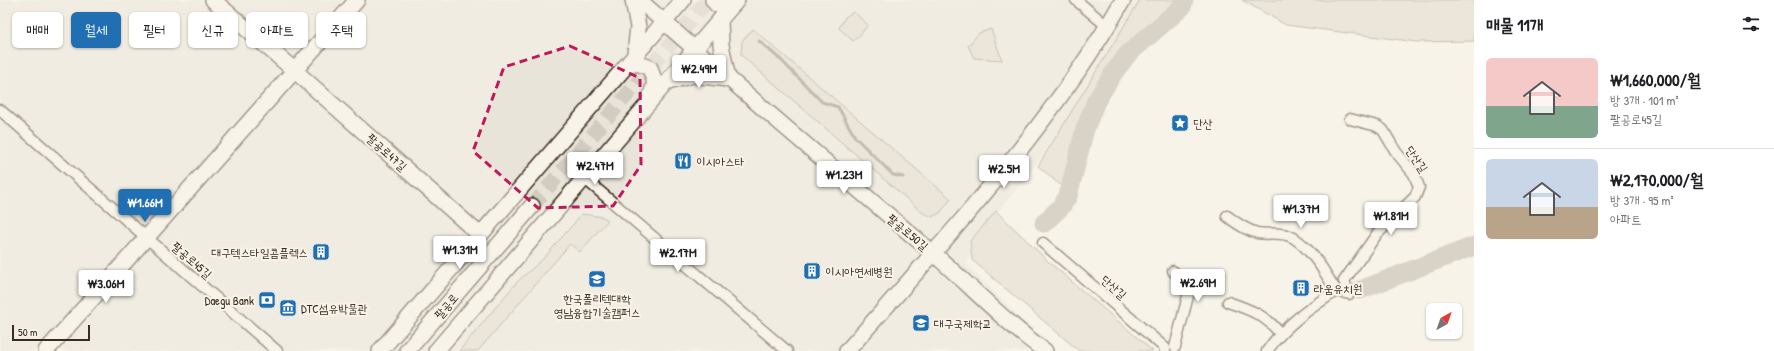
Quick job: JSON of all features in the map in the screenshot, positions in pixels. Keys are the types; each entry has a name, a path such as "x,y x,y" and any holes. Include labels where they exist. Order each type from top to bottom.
{"main road":[{"name":"팔공로47길","path":"213,0 480,235"},
{"path":"46,351 357,0"},
{"path":"630,61 638,27 633,0"},
{"name":"팔공로50길","path":"639,0 728,79 933,253 1027,338"},
{"path":"380,351 683,0"},
{"path":"713,0 717,5 735,2"},
{"path":"847,351 933,253 1045,118 1108,27 1123,0"},
{"path":"436,351 735,2"},
{"path":"668,82 692,75 728,79 721,44 720,20"},
{"path":"630,61 650,68 655,84 647,106"},
{"name":"팔공로","path":"408,351 532,206"},
{"path":"1027,338 1037,351"},
{"path":"1027,338 1046,351"}],"street":[{"path":"1076,0 1108,27"},
{"name":"팔공로45길","path":"0,110 277,351"},
{"name":"단산길","path":"1267,351 1280,334 1314,305 1336,291 1349,294 1344,281 1377,234 1415,197 1419,187 1414,174 1396,152 1383,130 1377,126 1350,119"},
{"path":"584,178 786,351"},
{"path":"1227,216 1256,233 1282,234 1293,237 1310,253 1336,291"},
{"name":"단산길","path":"1043,243 1165,348 1165,351"},
{"path":"1173,271 1190,288 1175,347"},
{"path":"1228,302 1255,312 1273,324 1280,334"}],"highlighted area":[{"path":"570,46 640,78 641,165 613,206 538,208 473,151 504,67"}],"shaded area":[{"path":"0,0 1148,0 1062,129 1036,165 999,210 994,222 965,263 1050,348 1049,351 0,351"},
{"path":"1140,0 1181,0 1108,68 1082,123 1066,190 1038,166"},
{"path":"1242,0 1474,0 1474,41 1417,42 1286,25"},
{"path":"854,12 868,25 853,41 839,28 845,17"},
{"path":"753,29 951,199 940,213 932,217 923,213 741,55 742,41"},
{"path":"991,29 1002,60 974,58 968,46 979,33"},
{"path":"996,211 1049,262 1153,351 1079,351 972,260 970,241"},
{"path":"582,214 603,217 608,220 580,252 570,244 478,351 459,351 517,282 543,259"}],"waterway":[{"path":"1044,223 1061,207 1068,196 1085,129 1096,101 1128,54 1182,7 1184,0"},
{"path":"759,41 781,60 822,102 838,107 855,137 893,175 903,177"},
{"path":"1360,290 1474,246"}],"tunnel":[{"path":"532,206 708,0"}],"place":[{"name":"단산","path":"1180,123"},
{"name":"이시아스타","path":"683,161"},
{"name":"대구텍스타일콤플렉스","path":"321,252"},
{"name":"이시아연세병원","path":"812,271"},
{"name":"한국폴리텍대학 영남융합기술캠퍼스","path":"597,279"},
{"name":"라움유치원","path":"1301,288"},
{"name":"Daegu Bank","path":"267,300"},
{"name":"DTC섬유박물관","path":"288,308"},
{"name":"대구국제학교","path":"921,323"}]}
